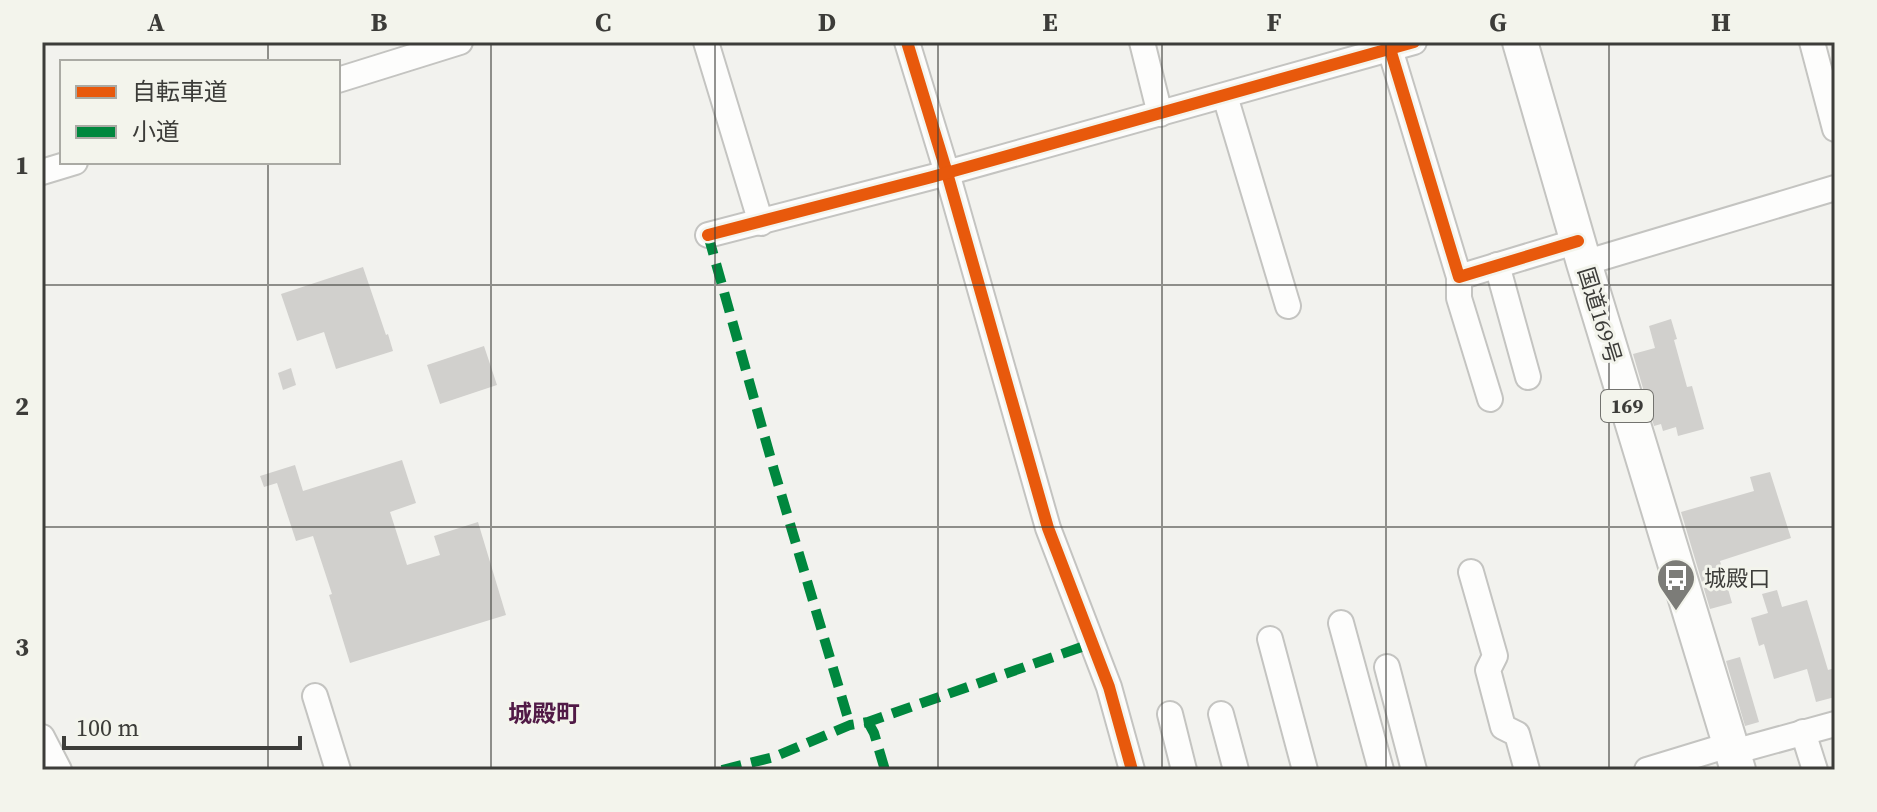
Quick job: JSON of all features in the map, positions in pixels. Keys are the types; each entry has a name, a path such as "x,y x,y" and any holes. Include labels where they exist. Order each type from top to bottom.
{"highway":[{"name":"国道169号","path":"1520,42 1733,755"}],"street":[{"path":"340,79 460,42"},
{"path":"706,42 761,223"},
{"path":"907,42 1048,528 1109,687 1132,770"},
{"path":"1142,42 1160,114"},
{"path":"708,235 947,173 1414,42"},
{"path":"1812,42 1835,129"},
{"path":"1390,49 1459,277 1459,298 1490,399"},
{"path":"1225,96 1288,306"},
{"path":"42,172 68,164"},
{"path":"1459,277 1497,265 1581,252 1835,188"},
{"path":"1497,265 1528,377"},
{"path":"1471,572 1495,656 1488,670 1503,727 1517,734 1527,770"},
{"path":"1341,623 1381,770"},
{"path":"1270,639 1305,770"},
{"path":"1387,667 1414,770"},
{"path":"315,696 338,770"},
{"path":"1170,714 1184,770"},
{"path":"1221,714 1236,770"},
{"path":"1647,770 1733,755 1835,724"},
{"path":"1803,732 1815,770"},
{"path":"43,741 59,770"}],"building":[{"path":"363,267 393,351 336,369 324,332 297,341 281,294"},
{"path":"1671,319 1687,387 1692,386 1704,429 1678,436 1676,427 1663,431 1661,424 1654,426 1633,354 1655,348 1649,326"},
{"path":"484,346 497,385 440,404 427,365"},
{"path":"291,368 296,385 283,390 278,373"},
{"path":"402,460 416,503 390,512 407,565 440,555 434,536 478,522 506,615 350,663 313,536 296,541 277,483 264,487 260,476 295,465 303,491"},
{"path":"1770,472 1791,538 1720,561 1732,603 1710,609 1681,512 1754,491 1750,477"},
{"path":"1777,590 1782,607 1807,600 1828,670 1835,668 1835,697 1816,702 1807,669 1774,679 1764,644 1759,646 1751,618 1768,613 1762,594"},
{"path":"1740,657 1759,722 1745,726 1726,661"}],"marked path":[{"path":"708,235 850,725"},
{"path":"722,770 774,757 850,725 868,722 1093,643"},
{"path":"868,722 885,770"}],"cycle path":[{"path":"907,42 1048,528 1109,687 1132,770"},
{"path":"708,235 932,177 1414,42"},
{"path":"1390,49 1459,277 1578,241"}],"place":[{"name":"城殿口","path":"1676,612"}],"district":[{"name":"城殿町","path":"544,714"}]}
